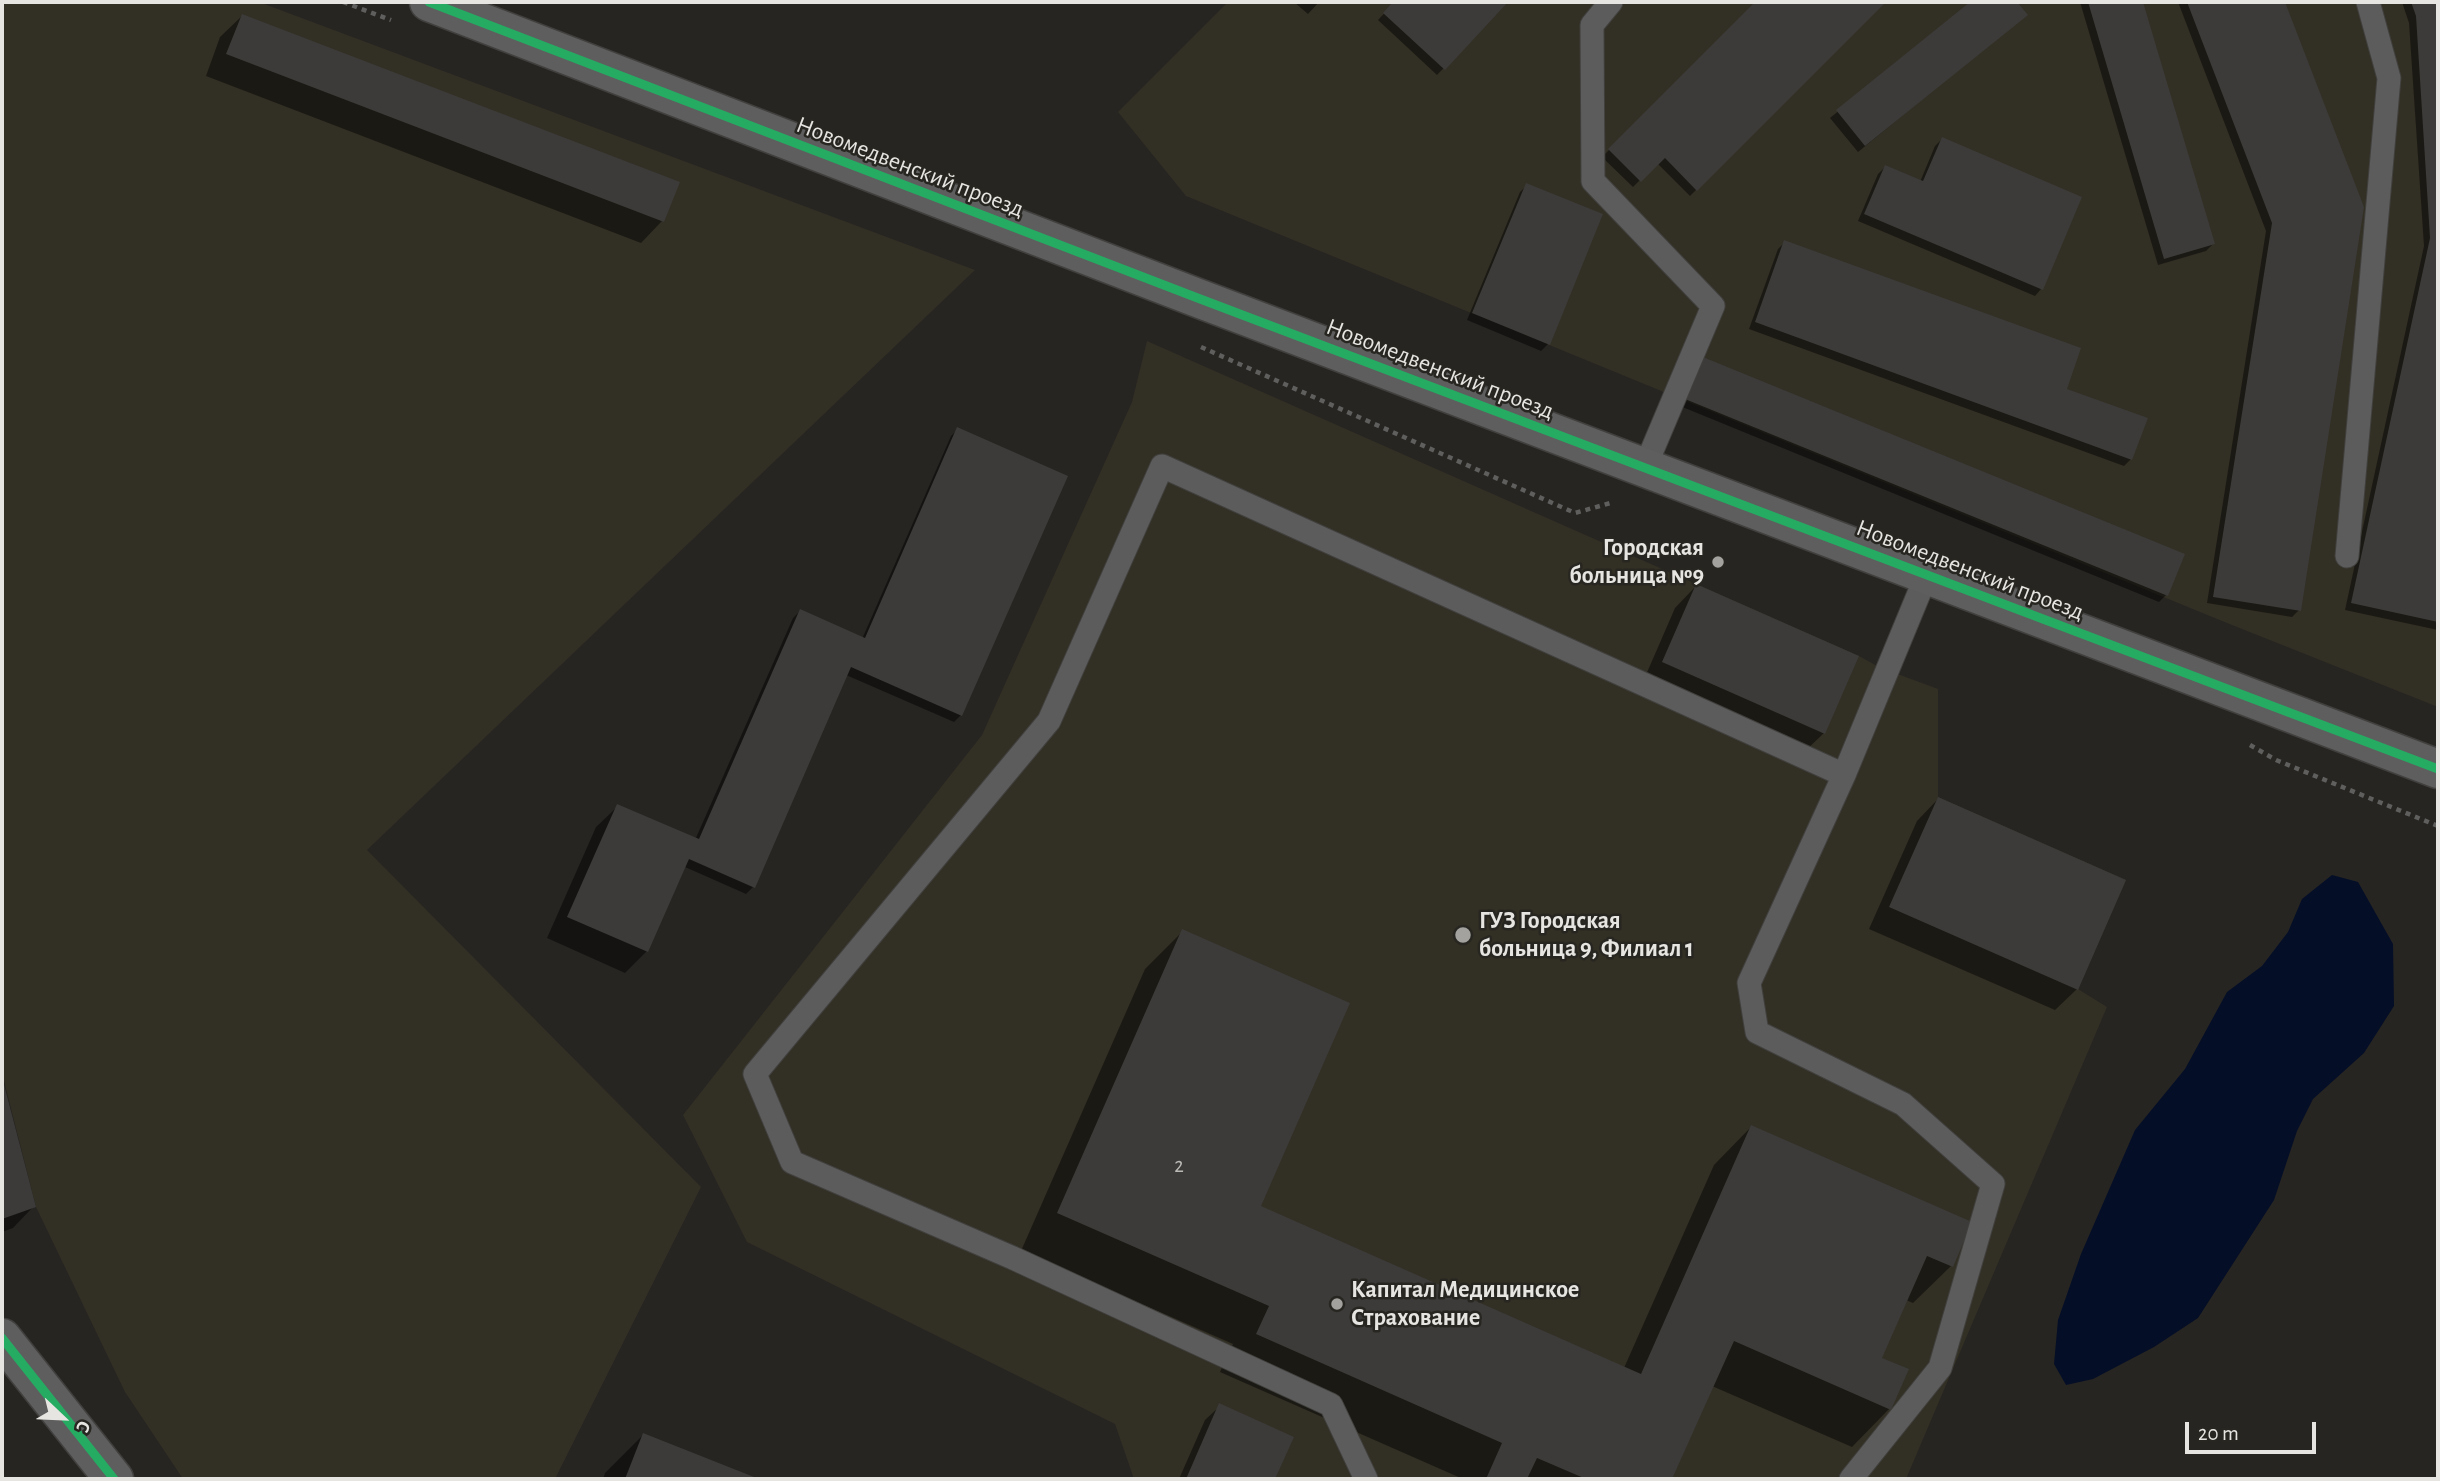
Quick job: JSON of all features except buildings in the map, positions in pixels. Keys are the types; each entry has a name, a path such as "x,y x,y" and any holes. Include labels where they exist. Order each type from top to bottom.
{"street":[{"name":"Новомедвенский проезд","path":"429,2 1195,297 2438,769"},
{"path":"2,1338 114,1479"}],"lane":[{"path":"1611,2 1592,25 1592,181 1713,306 1645,467"},
{"path":"2347,556 2389,78 2368,2"},
{"path":"1366,1479 1331,1405 1026,1264 792,1162 755,1074 1049,721 1162,466 1844,775"},
{"path":"1851,1479 1940,1368 1993,1184 1903,1104 1757,1032 1749,984 1844,775 1927,574"}],"shaded area":[{"path":"2,2 259,2 975,270 367,850 701,1187 555,1479 183,1479 125,1392 36,1207 2,1073"},
{"path":"1228,2 2438,2 2438,707 1186,196 1118,112"},
{"name":"ГУЗ Городская больница 9, Филиал 1","path":"1147,341 1879,667 1938,689 1938,797 2126,880 2078,989 2107,1007 1906,1479 1134,1479 1115,1424 747,1242 683,1115 982,735 1132,402"}],"water":[{"path":"2332,875 2358,882 2393,944 2394,1006 2364,1053 2313,1099 2297,1131 2274,1200 2198,1318 2154,1347 2093,1379 2066,1385 2054,1364 2058,1320 2081,1254 2135,1130 2185,1069 2227,992 2262,966 2288,932 2302,899"}],"cycle path":[{"path":"429,2 1195,297 2438,769"},
{"path":"2,1338 114,1479"}],"place":[{"name":"Городская больница №9","path":"1718,562"},
{"name":"ГУЗ Городская больница 9, Филиал 1","path":"1463,935"},
{"name":"Капитал Медицинское Страхование","path":"1337,1304"}]}
